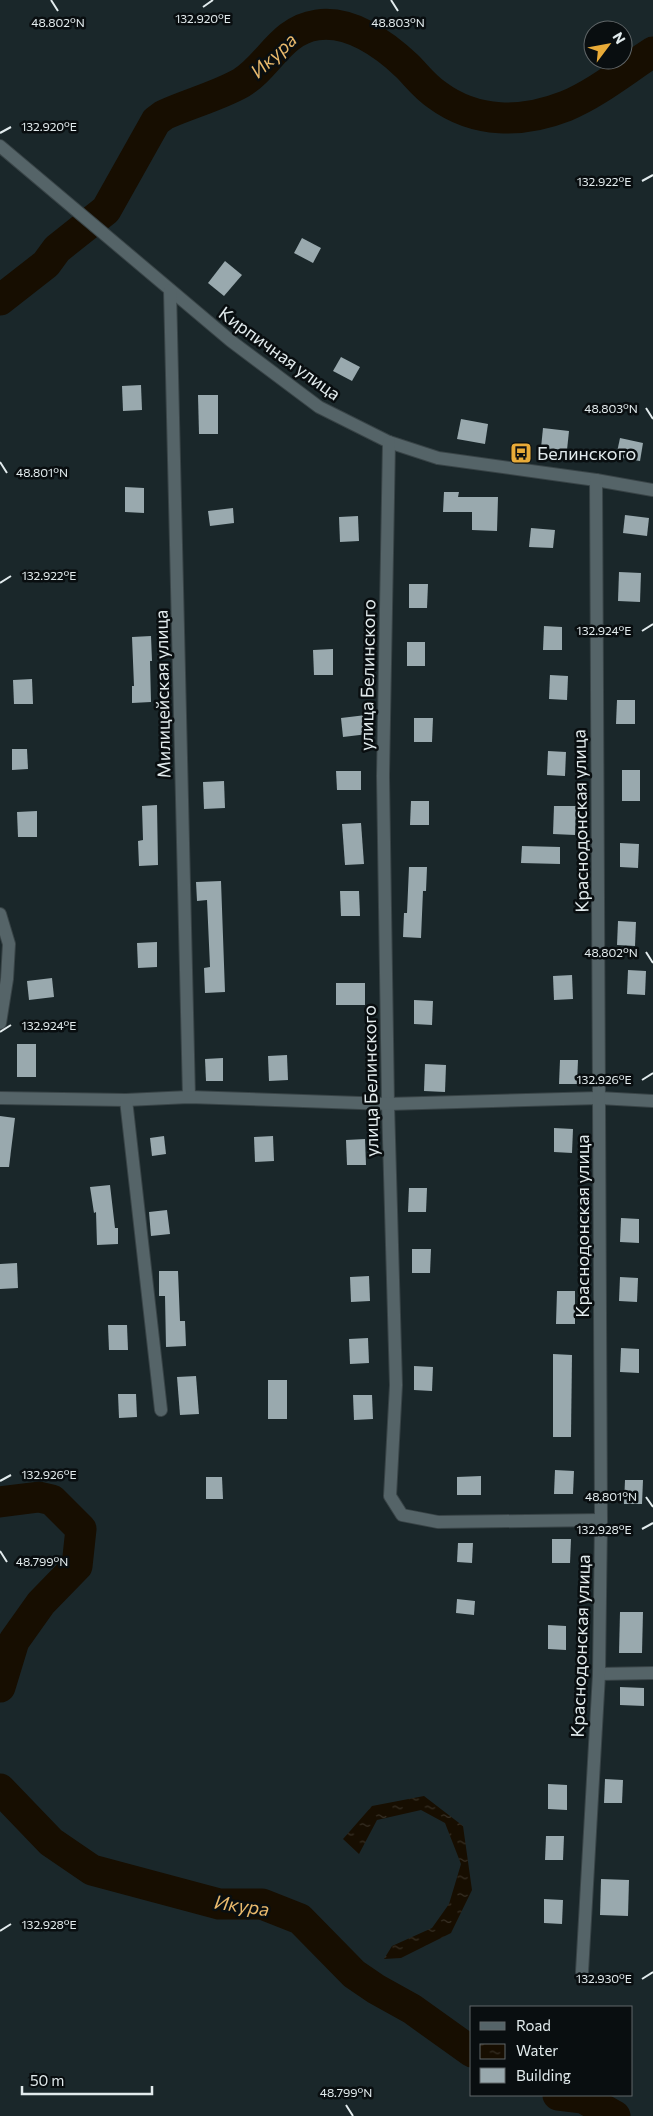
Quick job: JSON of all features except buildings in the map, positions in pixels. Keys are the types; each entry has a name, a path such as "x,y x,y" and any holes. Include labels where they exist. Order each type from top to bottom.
{"street":[{"name":"Кирпичная улица","path":"0,146 231,342 319,407 389,442 438,458 653,490"},
{"name":"Милицейская улица","path":"170,290 189,1097"},
{"name":"улица Белинского","path":"389,442 383,776 388,1104 396,1386 390,1496 402,1515 438,1522 601,1520"},
{"name":"Краснодонская улица","path":"582,1972 599,1674 601,1520 596,480"},
{"path":"0,914 9,944 7,978 0,1023"},
{"path":"0,1098 126,1100 189,1097 388,1104 599,1098 653,1101"},
{"path":"126,1100 161,1410"},
{"path":"599,1674 653,1673"}],"water":[{"path":"424,1796 463,1826 472,1890 451,1933 401,1958 384,1959 392,1946 432,1928 449,1904 461,1864 445,1823 421,1810 377,1820 359,1854 343,1839 372,1806"}],"waterway":[{"name":"Икура","path":"0,300 46,264 57,249 106,210 156,121 164,115 241,83 251,76 285,41 305,28 329,24 342,26 366,35 407,66 437,95 468,111 500,118 533,116 566,106 600,88 653,52"},
{"name":"Икура","path":"0,1502 39,1497 52,1500 81,1529 77,1566 41,1603 14,1641 0,1687"},
{"name":"Икура","path":"0,1789 51,1842 92,1870 219,1904 262,1904 300,1919 354,1974 412,2009 470,2051"},
{"name":"Икура","path":"566,2096 583,2098 615,2116"}],"place":[{"name":"Белинского","path":"521,453"}]}
